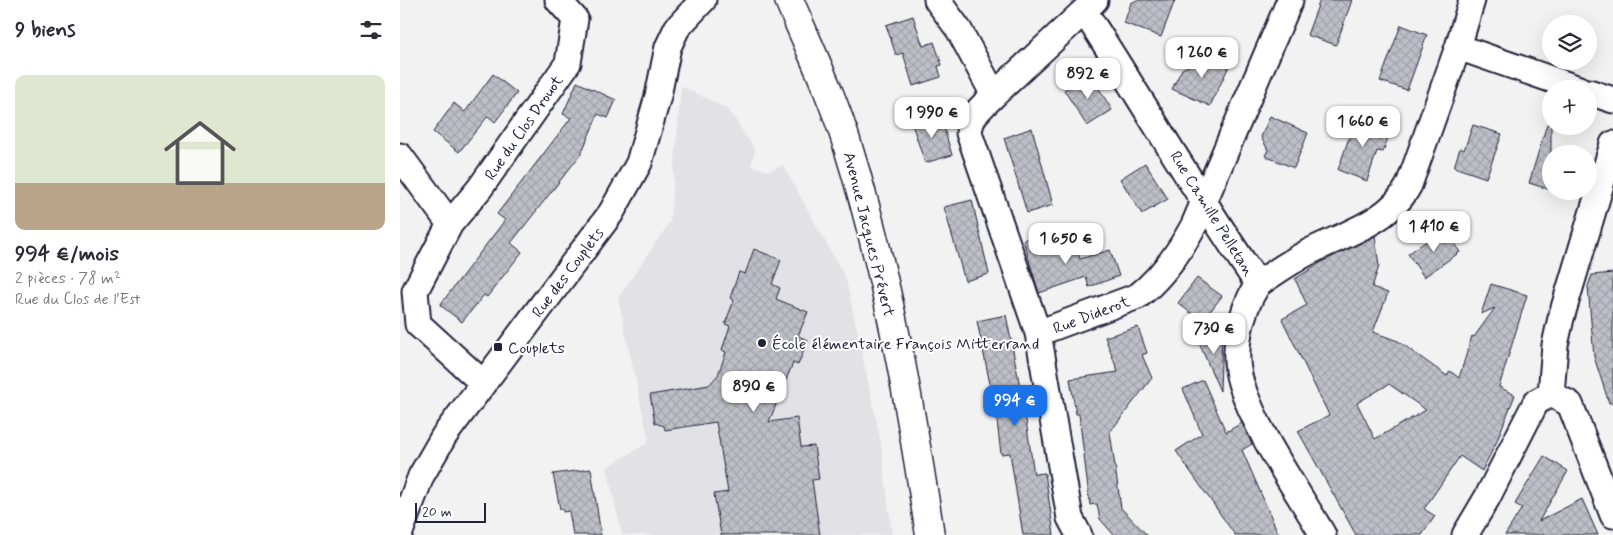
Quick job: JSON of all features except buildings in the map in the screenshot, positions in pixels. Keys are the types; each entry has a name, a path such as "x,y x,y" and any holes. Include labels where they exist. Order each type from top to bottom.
{"main road":[{"name":"Avenue Jacques Prévert","path":"789,0 847,142 877,250 911,407 930,535"}],"street":[{"name":"Rue du Clos Drouot","path":"484,384 418,324 415,291 450,224 480,188 568,63 575,19 558,0"},
{"name":"Rue des Couplets","path":"400,532 421,476 439,444 611,213 625,191 639,163 648,134 668,47 677,28 703,0"},
{"path":"937,0 959,30 994,96"},
{"name":"Rue Diderot","path":"1038,333 1138,296 1151,286 1186,239 1204,202 1290,0"},
{"path":"1258,284 1307,253 1376,219 1402,199 1409,185 1458,47 1472,0"},
{"name":"Rue Camille Pelletan","path":"1079,535 1070,518 1038,333 969,133 970,122 976,113 1090,5 1147,107 1229,244 1258,284 1244,310 1240,324 1237,359 1241,383 1259,425 1323,535"},
{"path":"1458,47 1553,80"},
{"path":"1597,95 1613,100"},
{"path":"1551,394 1555,345 1561,318 1613,144"},
{"path":"400,156 450,224"},
{"path":"1551,394 1570,404 1613,515"},
{"path":"1465,535 1487,498 1536,402 1551,394"}],"shaded area":[{"path":"681,86 728,109 755,150 751,166 769,171 783,165 846,279 881,442 892,535 622,535 607,467 649,442 618,298 670,222"}],"place":[{"name":"École élémentaire François Mitterrand","path":"762,343"},
{"name":"Couplets","path":"498,347"}]}
